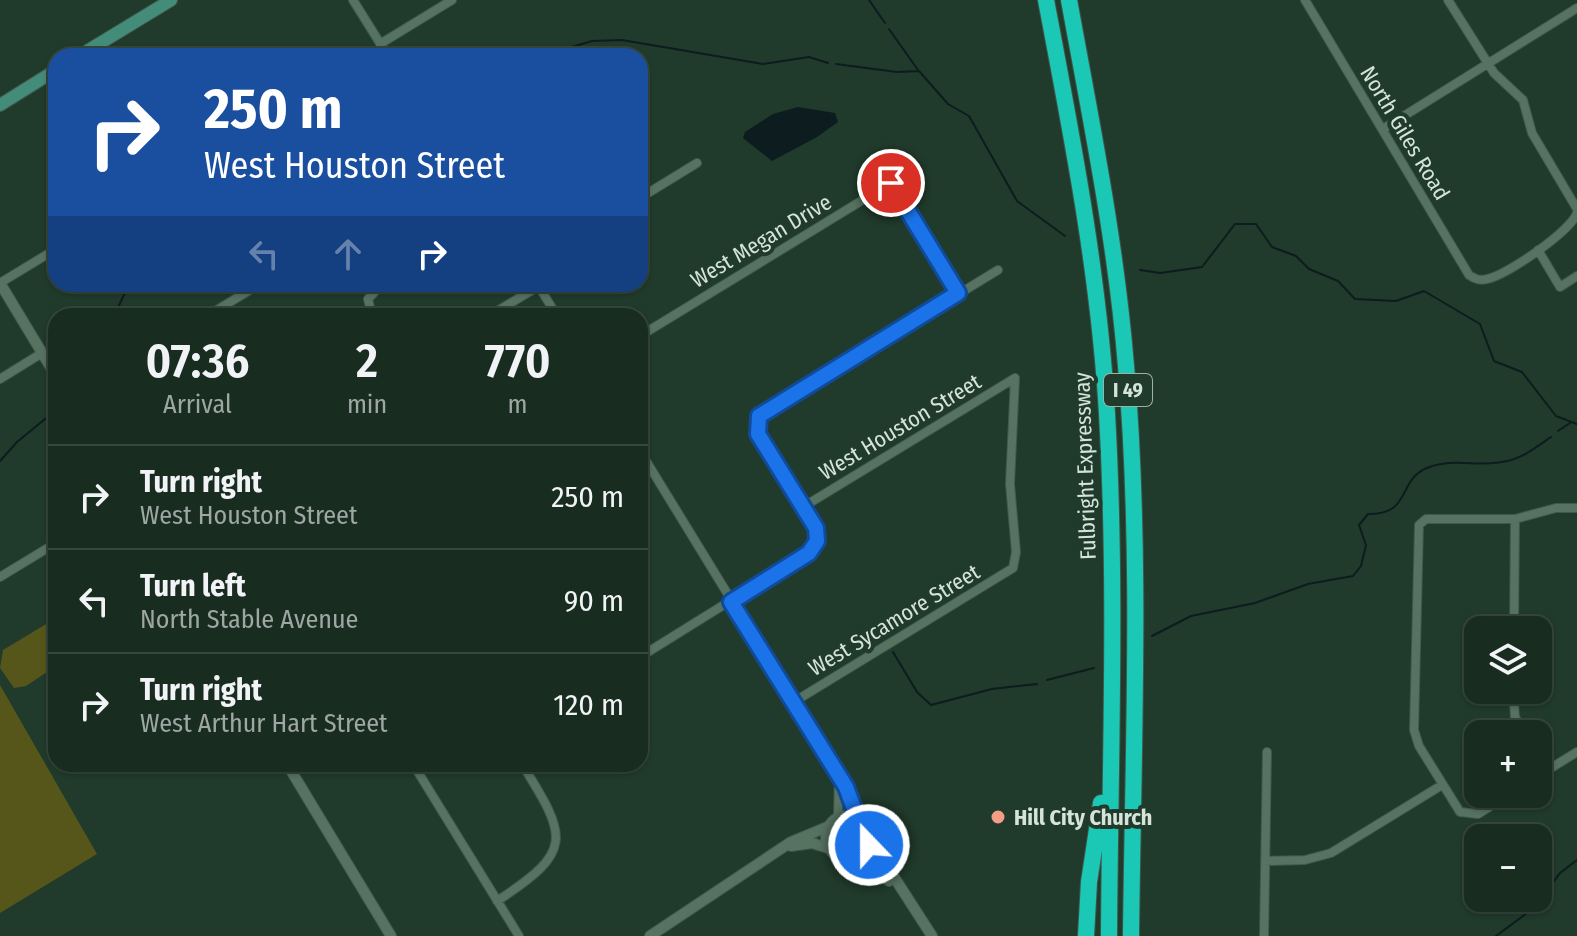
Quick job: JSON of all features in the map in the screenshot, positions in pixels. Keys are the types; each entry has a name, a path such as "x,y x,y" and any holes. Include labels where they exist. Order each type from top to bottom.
{"highway":[{"path":"1036,0 1072,140"},
{"name":"Fulbright Expressway","path":"1046,0 1096,292 1107,413 1109,936"},
{"name":"Fulbright Expressway","path":"1069,0 1118,287 1130,420 1133,539 1131,936"},
{"path":"1086,936 1089,882 1110,748"}],"main road":[{"path":"92,48 171,0"},
{"path":"0,105 48,75"}],"street":[{"path":"353,0 383,48"},
{"path":"380,44 452,0"},
{"name":"North Giles Road","path":"1305,0 1465,271 1479,280 1497,276 1538,250"},
{"path":"1448,0 1488,64 1523,100 1532,133 1577,213 1538,250 1560,287 1577,276"},
{"path":"1383,129 1577,8"},
{"path":"648,193 697,163"},
{"name":"West Megan Drive","path":"648,331 902,176"},
{"path":"891,183 958,293"},
{"path":"48,254 0,283 48,363"},
{"path":"648,652 809,553 817,541 816,528 758,434 757,422 763,412 998,270"},
{"path":"220,308 247,292"},
{"path":"502,308 527,292"},
{"path":"0,379 42,353"},
{"name":"West Houston Street","path":"803,507 1015,378 1010,484 1016,552 1013,568"},
{"path":"648,464 839,778 856,814 869,830 869,845 932,936"},
{"path":"1488,808 1478,814 1466,815 1456,808 1419,746 1414,730 1421,520 1515,519 1556,508 1577,508"},
{"path":"1514,616 1515,519"},
{"path":"0,577 48,548"},
{"name":"West Sycamore Street","path":"792,703 1013,568"},
{"path":"1264,936 1267,752"},
{"path":"1552,768 1577,752"},
{"path":"292,772 391,936"},
{"path":"418,772 519,936"},
{"path":"497,901 539,874 553,853 556,829 526,772"},
{"path":"838,817 839,778"},
{"path":"1265,861 1305,860 1331,853 1442,785"},
{"path":"650,936 778,850 827,827 838,817 856,814"},
{"path":"827,827 828,848"},
{"path":"778,850 812,843 828,848 839,858 858,857 898,885"},
{"path":"858,857 869,845"}],"shaded area":[{"path":"798,107 835,113 838,122 772,161 743,138 745,132 773,114"},
{"path":"48,623 48,671 26,686 14,688 0,668 3,650"},
{"path":"0,685 97,854 0,913"}],"waterway":[{"path":"869,0 885,23"},
{"path":"889,29 918,70"},
{"path":"568,48 592,41 622,40 763,64 809,57 828,63"},
{"path":"836,64 897,72 919,71 948,104 969,116 1017,201 1065,236"},
{"path":"1140,270 1160,273 1202,267 1235,224 1256,224 1272,247 1296,256 1309,269 1338,281 1355,299 1396,301 1424,291 1480,324 1494,361 1522,372 1556,416 1577,424"},
{"path":"118,308 125,292"},
{"path":"0,461 48,417"},
{"path":"1558,431 1570,423"},
{"path":"1152,636 1191,616 1255,603 1308,584 1353,576 1361,566 1366,545 1359,525 1368,514 1392,509 1418,473 1447,463 1487,464 1513,459 1551,437"},
{"path":"893,652 917,692 931,705 992,689 1037,684"},
{"path":"1047,680 1094,668"},
{"path":"1496,936 1535,907 1560,873 1577,860"}],"place":[{"name":"Hill City Church","path":"998,817"}],"route":[{"path":"869,845 869,830 856,814 846,787 731,602 809,553 817,541 816,528 758,434 759,416 958,293 891,183"}]}
